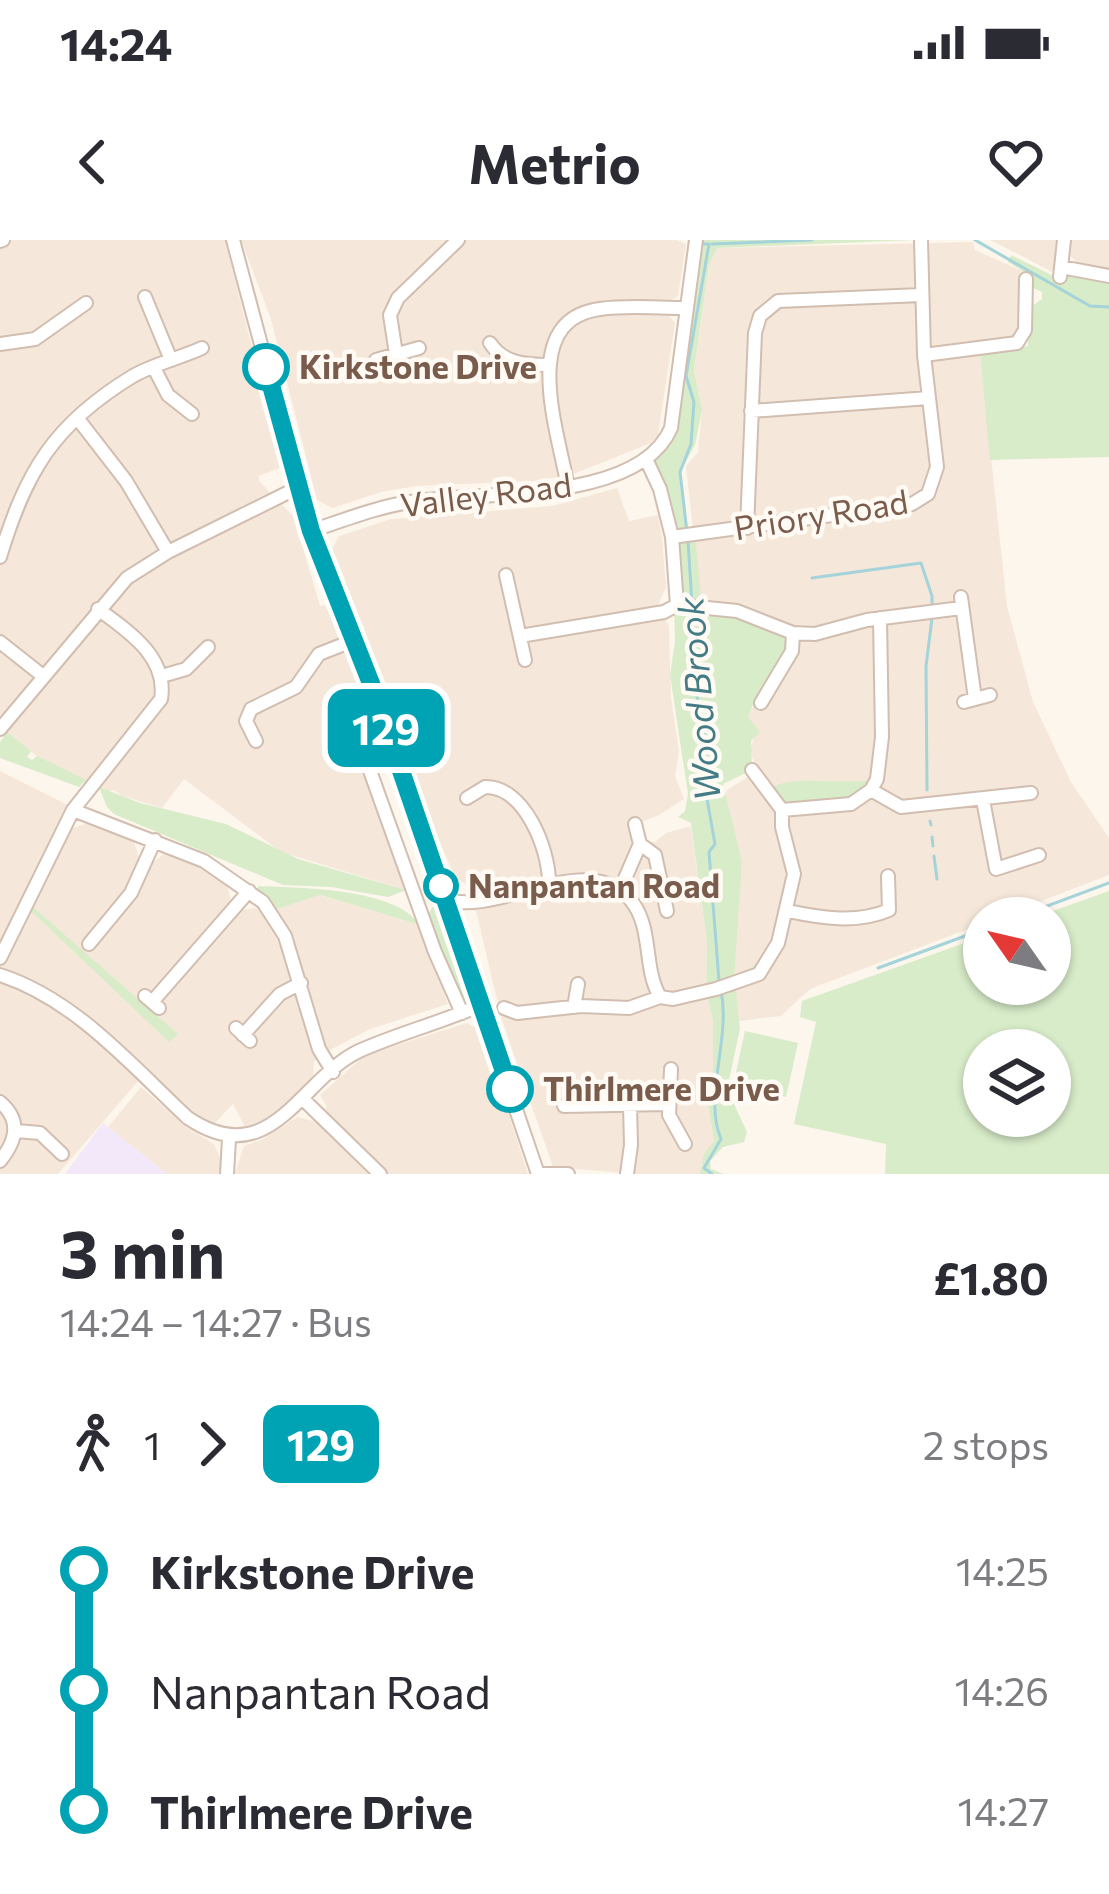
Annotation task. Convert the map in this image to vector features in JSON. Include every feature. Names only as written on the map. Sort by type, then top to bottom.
[{"type":"street","points":[[233,240],[311,531],[372,686],[538,1174],[568,1174]]},
{"type":"street","points":[[396,354],[389,315],[398,298],[458,240]]},
{"type":"street","points":[[1064,240],[1061,272],[1109,276]]},
{"type":"street","name":"Priory Road","points":[[683,536],[921,500],[933,488],[937,467],[924,356],[921,241]]},
{"type":"street","points":[[687,608],[683,536],[646,459],[659,450],[671,428],[694,246]]},
{"type":"street","points":[[924,356],[1017,343],[1025,330],[1032,295],[1026,279]]},
{"type":"street","points":[[747,528],[757,323],[768,306],[778,301],[921,295]]},
{"type":"street","points":[[145,297],[171,360]]},
{"type":"street","points":[[0,344],[35,339],[75,305]]},
{"type":"street","points":[[568,488],[548,364],[555,337],[571,319],[602,308],[686,308]]},
{"type":"street","points":[[0,557],[28,476],[45,450],[132,377],[171,360],[189,360],[202,348]]},
{"type":"street","points":[[376,360],[419,348]]},
{"type":"street","points":[[489,348],[516,362],[548,364]]},
{"type":"street","points":[[154,368],[168,395],[193,414]]},
{"type":"street","points":[[751,411],[929,398]]},
{"type":"street","points":[[78,419],[126,481],[167,552]]},
{"type":"street","name":"Valley Road","points":[[311,531],[406,502],[568,488],[646,459]]},
{"type":"street","points":[[0,729],[128,578],[167,552],[298,488]]},
{"type":"street","points":[[506,575],[525,660]]},
{"type":"street","points":[[520,636],[687,608],[737,611],[793,633],[832,632],[961,603],[969,701],[990,695]]},
{"type":"street","points":[[0,958],[73,810],[158,706],[162,676],[148,651],[98,609]]},
{"type":"street","points":[[782,810],[851,804],[871,790],[877,779],[882,737],[880,618]]},
{"type":"street","points":[[761,696],[792,651],[793,633]]},
{"type":"street","points":[[256,742],[246,721],[251,709],[296,686],[319,654],[352,640]]},
{"type":"street","points":[[0,642],[43,676]]},
{"type":"street","points":[[162,676],[186,669],[200,652]]},
{"type":"street","points":[[372,686],[350,699],[350,715],[441,969],[462,1013]]},
{"type":"street","points":[[512,1016],[574,1007],[629,1008],[660,997],[673,999],[722,987],[759,974],[767,966],[788,910],[794,874],[782,810],[752,770]]},
{"type":"street","points":[[467,799],[483,782],[508,791],[539,820],[549,883]]},
{"type":"street","points":[[871,790],[901,807],[983,800],[1022,790]]},
{"type":"street","points":[[983,800],[996,869]]},
{"type":"street","points":[[73,810],[204,860],[249,891],[277,918],[319,1049],[333,1072]]},
{"type":"street","points":[[620,890],[640,844],[635,824]]},
{"type":"street","points":[[88,944],[131,892],[155,840]]},
{"type":"street","points":[[640,844],[655,855],[661,907]]},
{"type":"street","points":[[982,876],[1032,854]]},
{"type":"street","points":[[788,910],[840,919],[891,915],[888,876]]},
{"type":"street","points":[[447,901],[458,904],[499,898],[549,883],[595,883],[620,890],[641,917],[653,985],[660,997]]},
{"type":"street","points":[[152,1002],[249,891]]},
{"type":"street","points":[[458,931],[466,914],[499,898]]},
{"type":"street","points":[[0,975],[51,997],[188,1118],[207,1132],[230,1138],[265,1130],[358,1052],[483,1004]]},
{"type":"street","points":[[243,1035],[280,994],[301,983]]},
{"type":"street","points":[[574,1007],[578,984]]},
{"type":"street","points":[[671,1069],[670,1122],[685,1144]]},
{"type":"street","points":[[305,1101],[380,1174]]},
{"type":"street","points":[[573,1101],[667,1104]]},
{"type":"street","points":[[0,1102],[15,1119],[16,1131],[0,1161]]},
{"type":"street","points":[[626,1174],[630,1106]]},
{"type":"street","points":[[16,1131],[40,1133],[62,1154]]},
{"type":"street","points":[[227,1174],[230,1138]]},
{"type":"shaded area","points":[[0,240],[225,240],[282,467],[259,476],[259,481],[294,517],[320,606],[332,604],[360,675],[341,708],[406,890],[281,852],[184,779],[162,808],[114,790],[105,792],[45,763],[0,726]]},
{"type":"shaded area","points":[[241,240],[677,240],[686,244],[678,296],[668,302],[667,313],[675,323],[658,435],[651,443],[571,475],[416,486],[333,508],[317,500],[271,319]]},
{"type":"shaded area","points":[[990,240],[1057,240],[1054,273],[1022,256]]},
{"type":"shaded area","points":[[1069,240],[1109,240],[1109,269],[1077,263],[1068,253]]},
{"type":"shaded area","points":[[973,242],[975,250],[1022,271],[1020,329],[1008,340],[979,345],[1007,606],[1033,702],[1071,782],[1109,838],[1109,875],[1052,897],[963,897],[963,931],[810,989],[781,1016],[739,1021],[732,975],[742,861],[725,796],[757,771],[750,751],[755,734],[748,717],[755,702],[789,671],[802,630],[741,605],[701,604],[686,466],[698,452],[702,410],[694,370],[709,264],[716,248]]},
{"type":"shaded area","points":[[617,488],[629,521],[658,515],[662,537],[666,587],[658,605],[669,626],[671,697],[679,752],[675,776],[684,799],[628,827],[632,840],[655,842],[666,833],[691,826],[707,943],[706,992],[713,1021],[713,1085],[708,1105],[714,1141],[702,1174],[553,1167],[501,1017],[477,915],[465,883],[456,880],[410,771],[328,557],[339,536],[391,519],[552,506]]},
{"type":"shaded area","points":[[0,771],[68,805],[59,824],[71,829],[88,823],[134,841],[139,858],[152,863],[165,853],[209,872],[227,883],[231,902],[240,910],[257,908],[269,921],[277,909],[319,895],[420,925],[448,1004],[370,1029],[328,1051],[314,1061],[313,1081],[276,1115],[246,1129],[233,1104],[211,1127],[146,1072],[58,1174],[0,1174]]},
{"type":"shaded area","points":[[467,1023],[482,1031],[528,1174],[235,1174],[244,1146],[297,1117],[313,1121],[327,1107],[320,1095],[365,1055]]},
{"type":"shaded area","points":[[141,1087],[214,1144],[221,1160],[219,1174],[167,1174],[108,1127]]},
{"type":"shaded area","points":[[103,1123],[108,1127],[167,1174],[65,1174]]},
{"type":"green space","points":[[703,240],[913,240],[717,248],[709,264],[694,370],[702,410],[695,445],[680,472],[687,534],[695,534],[702,608],[737,611],[793,633],[792,651],[765,696],[758,692],[748,717],[760,732],[751,741],[752,770],[723,784],[742,861],[734,980],[761,960],[762,965],[735,981],[740,1029],[727,1089],[747,1132],[744,1142],[723,1147],[710,1161],[711,1169],[724,1174],[700,1174],[704,1154],[714,1141],[708,1105],[713,1085],[713,1021],[706,991],[707,943],[691,823],[678,817],[685,811],[688,794],[670,675],[675,641],[672,537],[646,459],[666,440],[670,445],[677,427]]},
{"type":"green space","points":[[1011,255],[1064,281],[1073,273],[1109,280],[1109,457],[990,460],[980,353],[1028,346],[1029,308],[1042,299],[1030,276],[1008,262]]},
{"type":"green space","points":[[7,732],[31,751],[27,757],[37,756],[86,780],[79,787],[0,758],[0,742]]},
{"type":"green space","points":[[877,779],[863,798],[788,808],[769,790],[790,782]]},
{"type":"green space","points":[[99,787],[140,803],[226,824],[298,859],[406,890],[388,897],[283,885],[114,814]]},
{"type":"green space","points":[[259,886],[369,897],[408,913],[420,925],[320,895],[277,909],[255,890]]},
{"type":"green space","points":[[1109,891],[1109,1174],[885,1174],[886,1144],[794,1124],[816,1022],[800,1017],[802,1001],[963,944],[963,1005],[1071,1005],[1071,904]]},
{"type":"green space","points":[[437,900],[464,970],[469,1000],[462,1004],[427,916]]},
{"type":"green space","points":[[33,907],[178,1034],[169,1042],[31,911]]},
{"type":"green space","points":[[745,1031],[798,1043],[786,1097],[733,1086]]},
{"type":"waterway","points":[[712,244],[812,240]]},
{"type":"waterway","points":[[975,240],[1090,306],[1109,307]]},
{"type":"waterway","name":"Wood Brook","points":[[687,532],[680,472],[691,444],[694,402],[686,376],[709,244],[701,244]]},
{"type":"waterway","name":"Wood Brook","points":[[688,541],[692,604]]},
{"type":"waterway","points":[[812,578],[921,563],[932,609]]},
{"type":"waterway","name":"Wood Brook","points":[[692,613],[690,657],[715,844],[709,852],[719,981]]},
{"type":"waterway","points":[[927,790],[926,666],[932,618]]},
{"type":"waterway","points":[[930,821],[931,825]]},
{"type":"waterway","points":[[932,837],[933,846]]},
{"type":"waterway","points":[[934,856],[937,879]]},
{"type":"waterway","points":[[1071,897],[1109,883]]},
{"type":"waterway","points":[[878,968],[963,937]]},
{"type":"waterway","name":"Wood Brook","points":[[712,1174],[704,1168],[721,1139],[715,1105],[723,1028],[721,991]]},
{"type":"bus line","name":"129","points":[[266,367],[311,531],[372,686],[510,1089]]},
{"type":"place","name":"Kirkstone Drive","points":[[266,367]]},
{"type":"place","name":"Nanpantan Road","points":[[441,886]]},
{"type":"place","name":"Thirlmere Drive","points":[[510,1089]]}]
